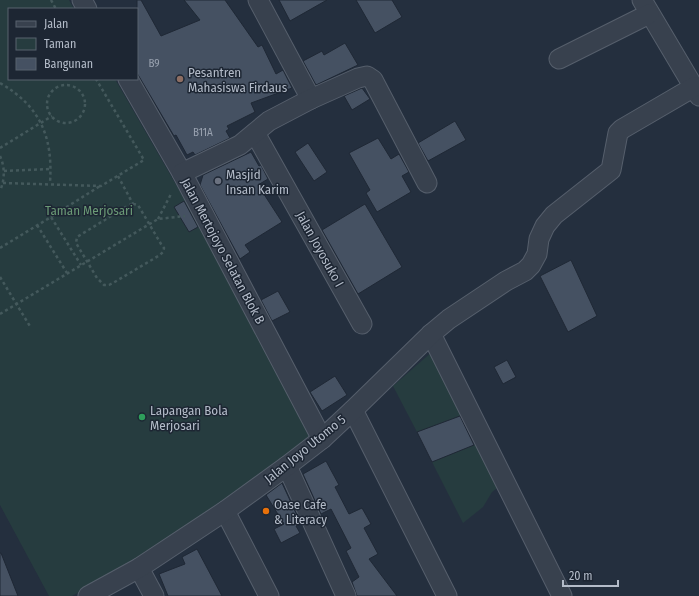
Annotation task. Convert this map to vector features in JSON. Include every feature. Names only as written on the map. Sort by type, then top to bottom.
[{"type":"street","points":[[258,0],[311,99]]},
{"type":"street","points":[[559,59],[646,7],[696,92]]},
{"type":"street","points":[[185,178],[240,145],[269,121],[311,99],[358,78],[366,76],[373,80],[428,183]]},
{"type":"street","name":"Jalan Mertojoyo Selatan Blok B","points":[[129,80],[185,178],[318,432]]},
{"type":"street","name":"Jalan Joyo Utomo 5","points":[[88,596],[139,568],[225,511],[287,466],[318,432],[354,410],[431,334],[449,319],[506,281],[525,271],[531,265],[537,254],[539,239],[545,226],[554,215],[611,170],[618,133],[622,129],[696,92]]},
{"type":"street","name":"Jalan Joyosuko I","points":[[255,133],[362,324]]},
{"type":"street","points":[[431,334],[562,596]]},
{"type":"street","points":[[354,410],[447,596]]},
{"type":"street","points":[[287,466],[346,596]]},
{"type":"street","points":[[225,511],[269,596]]},
{"type":"street","points":[[139,568],[154,596]]},
{"type":"path","points":[[0,248],[144,160],[97,80]]},
{"type":"path","points":[[0,83],[15,92],[29,105],[41,123],[48,138],[50,151],[50,183]]},
{"type":"path","points":[[66,85],[77,89],[81,93],[85,105],[84,112],[76,121],[63,123],[56,121],[52,116],[47,105],[48,99],[54,89],[66,85]]},
{"type":"path","points":[[0,148],[52,116]]},
{"type":"path","points":[[0,156],[4,171],[0,191]]},
{"type":"path","points":[[4,171],[51,168]]},
{"type":"path","points":[[118,176],[133,204]]},
{"type":"path","points":[[158,219],[174,188],[185,178]]},
{"type":"path","points":[[3,182],[100,186]]},
{"type":"path","points":[[133,204],[138,205],[164,248],[160,255],[106,286],[101,284],[76,243],[77,237],[133,204]]},
{"type":"path","points":[[0,314],[158,219],[190,216],[201,209]]},
{"type":"path","points":[[51,217],[81,265]]},
{"type":"path","points":[[37,225],[67,273]]},
{"type":"path","points":[[0,277],[31,328]]},
{"type":"green space","name":"Taman Merjosari","points":[[0,0],[69,0],[73,8],[8,8],[8,80],[116,80],[208,240],[311,438],[221,504],[154,549],[72,596],[49,596],[0,505]]},
{"type":"green space","points":[[433,351],[466,414],[417,432],[393,386]]},
{"type":"green space","points":[[479,443],[501,485],[492,492],[483,507],[463,523],[432,462]]},
{"type":"building","points":[[137,0],[141,0],[161,36],[200,20],[184,0],[225,0],[258,47],[262,45],[276,74],[283,70],[292,88],[251,103],[255,112],[227,126],[229,129],[226,131],[230,138],[195,155],[193,152],[187,155],[138,75]]},
{"type":"building","points":[[279,0],[327,0],[290,21]]},
{"type":"building","points":[[356,0],[392,0],[402,17],[375,33]]},
{"type":"building","points":[[345,43],[358,65],[316,85],[303,61],[322,51],[324,55]]},
{"type":"building","points":[[362,88],[370,99],[352,110],[344,96]]},
{"type":"building","points":[[455,121],[466,140],[428,161],[418,143]]},
{"type":"building","points":[[378,138],[391,159],[399,154],[409,172],[402,176],[411,192],[377,212],[366,193],[370,190],[349,153]]},
{"type":"building","points":[[308,143],[327,172],[314,181],[295,152]]},
{"type":"building","points":[[251,152],[259,166],[261,165],[268,179],[258,185],[282,222],[245,245],[250,252],[240,259],[200,185],[203,175]]},
{"type":"building","points":[[184,201],[198,227],[189,232],[174,207]]},
{"type":"building","points":[[365,204],[402,267],[358,294],[322,230]]},
{"type":"building","points":[[571,260],[597,316],[568,332],[540,276]]},
{"type":"building","points":[[278,291],[290,312],[272,321],[261,300]]},
{"type":"building","points":[[507,360],[516,377],[503,384],[494,367]]},
{"type":"building","points":[[335,376],[347,395],[322,411],[310,392]]},
{"type":"building","points":[[460,416],[474,445],[432,462],[417,432]]},
{"type":"building","points":[[326,461],[339,485],[335,487],[349,514],[362,508],[371,524],[364,528],[378,554],[369,559],[397,596],[357,596],[352,582],[359,577],[346,551],[351,548],[331,509],[321,514],[303,474]]},
{"type":"building","points":[[282,483],[301,524],[296,526],[300,533],[281,543],[274,529],[284,524],[266,495]]},
{"type":"building","points":[[197,549],[222,596],[168,596],[159,574],[185,564],[182,557]]},
{"type":"building","points":[[1,553],[18,596],[0,596]]},
{"type":"place","name":"Pesantren Mahasiswa Firdaus","points":[[180,79]]},
{"type":"place","name":"Masjid Insan Karim","points":[[218,181]]},
{"type":"place","name":"Lapangan Bola Merjosari","points":[[142,417]]},
{"type":"place","name":"Oase Cafe & Literacy","points":[[266,511]]}]
